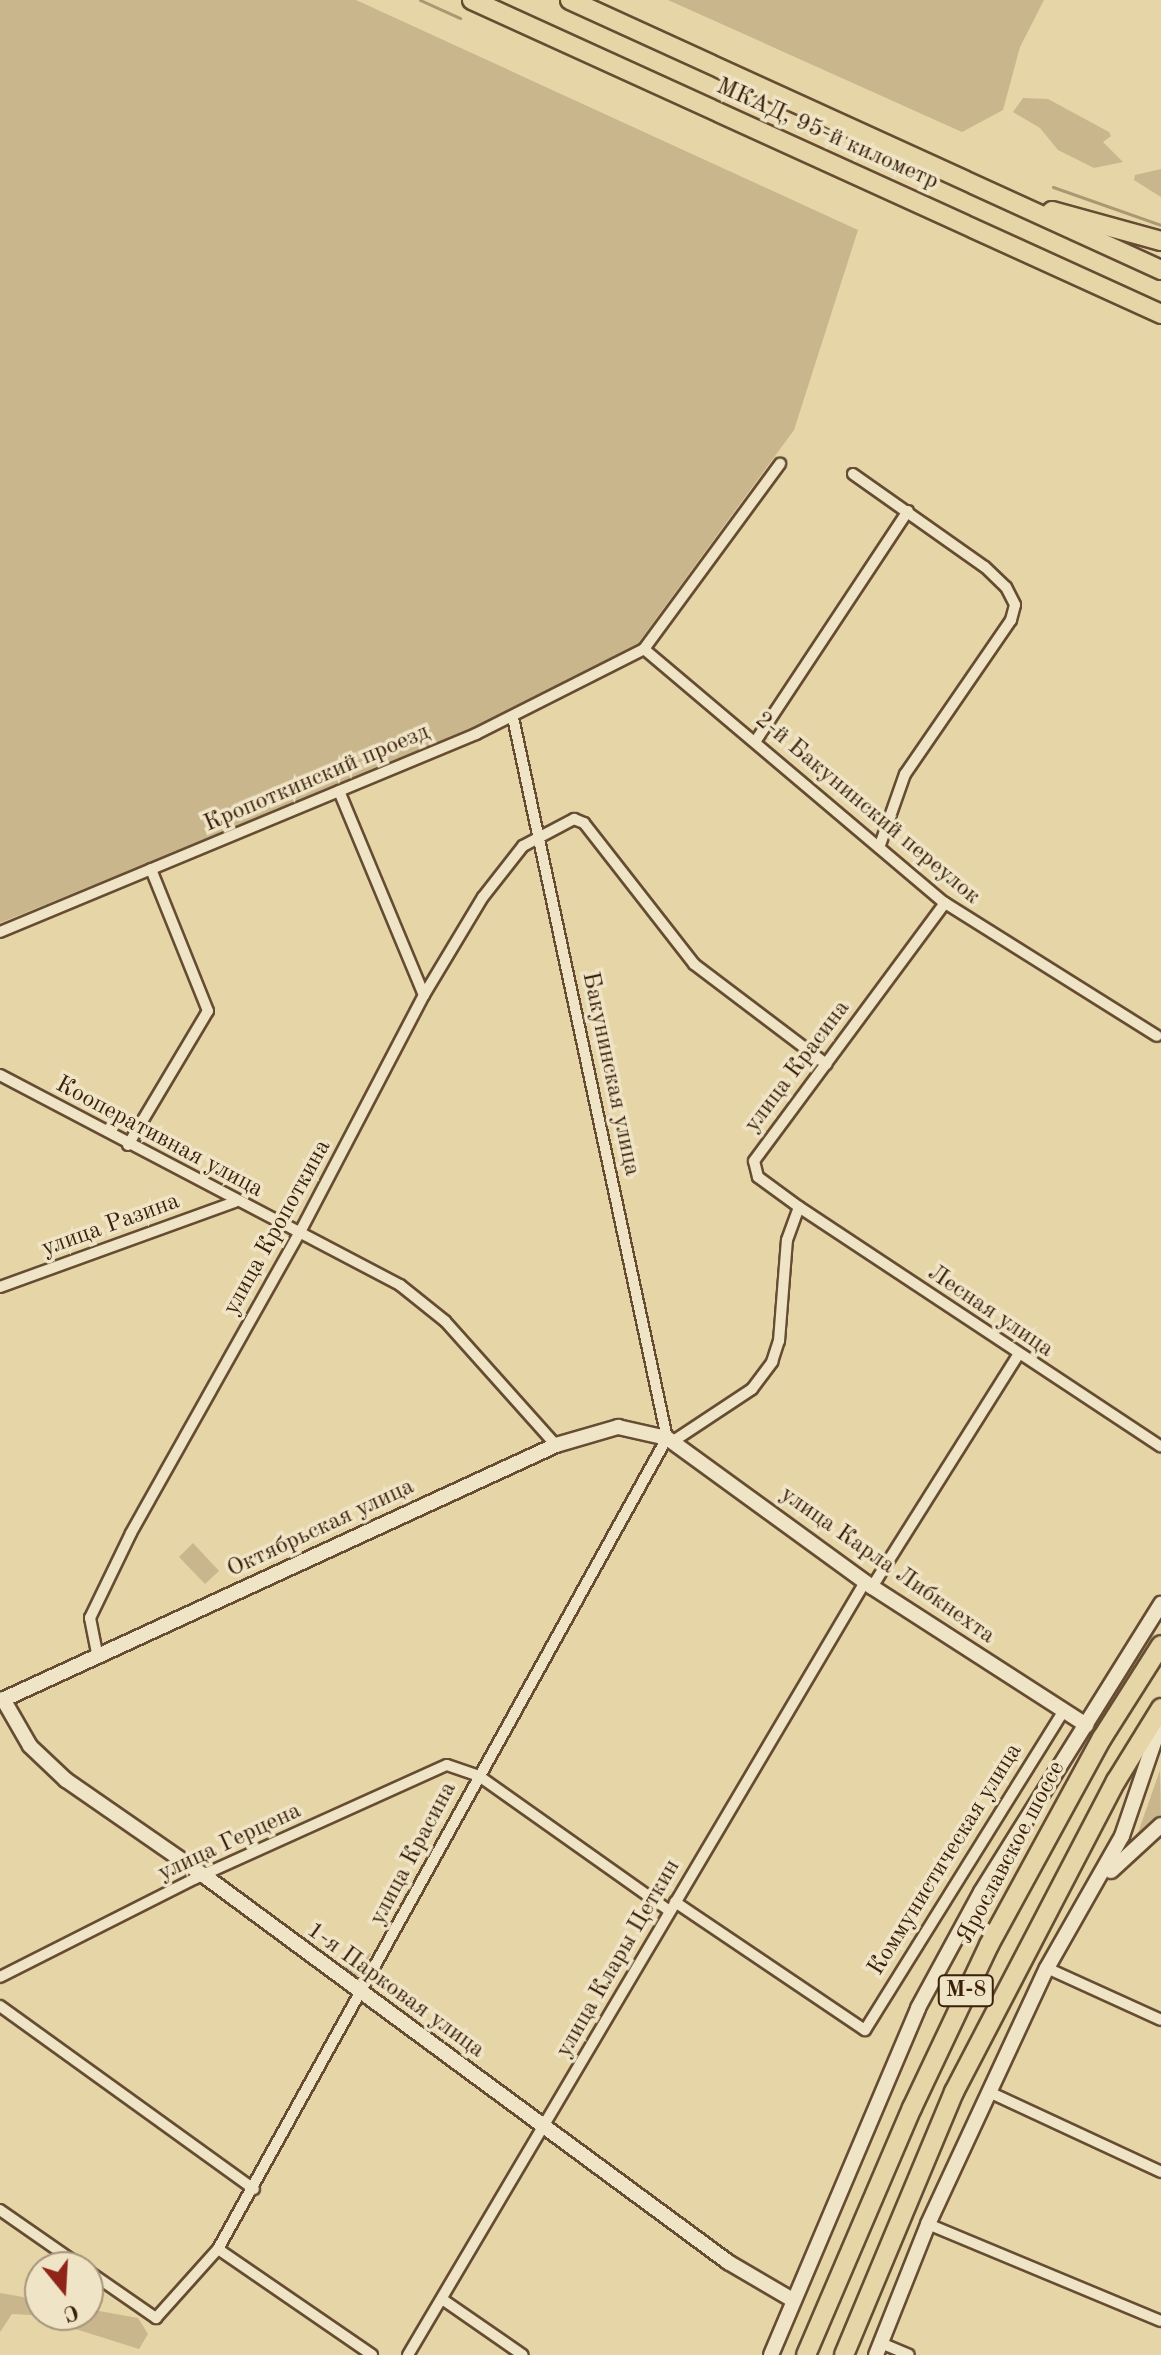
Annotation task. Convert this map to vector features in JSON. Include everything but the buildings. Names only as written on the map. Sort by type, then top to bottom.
[{"type":"highway","name":"МКАД, 95-й километр","points":[[472,0],[1161,314]]},
{"type":"highway","name":"МКАД, 95-й километр","points":[[570,0],[1161,270]]},
{"type":"highway","points":[[1003,197],[1161,241]]},
{"type":"highway","name":"Ярославское шоссе","points":[[806,2355],[912,2108],[989,1945],[1102,1738],[1161,1645]]},
{"type":"highway","name":"М-8","points":[[844,2355],[897,2218],[960,2079],[1116,1781],[1161,1708]]},
{"type":"street","points":[[644,649],[780,464]]},
{"type":"street","points":[[853,474],[985,567],[1006,587],[1015,605],[1011,620],[905,774],[879,848]]},
{"type":"street","points":[[755,742],[908,511]]},
{"type":"street","name":"Кропоткинский проезд","points":[[0,932],[513,718],[644,649]]},
{"type":"street","name":"2-й Бакунинский переулок","points":[[644,649],[945,903],[1157,1036]]},
{"type":"street","name":"Бакунинская улица","points":[[513,718],[670,1440]]},
{"type":"street","points":[[339,791],[424,995]]},
{"type":"street","name":"улица Кропоткина","points":[[98,1658],[90,1618],[96,1600],[299,1234],[424,995],[510,857],[540,836],[574,819],[584,823],[694,964],[826,1064]]},
{"type":"street","points":[[128,1145],[208,1011],[151,869]]},
{"type":"street","name":"улица Красина","points":[[104,2282],[156,2318],[218,2249],[362,1995],[479,1776],[670,1440],[740,1399],[772,1362],[779,1341],[789,1226],[799,1207],[758,1177],[753,1166],[945,903]]},
{"type":"street","name":"Кооперативная улица","points":[[0,1075],[235,1202],[400,1285],[445,1321],[556,1445]]},
{"type":"street","name":"улица Разина","points":[[0,1287],[235,1202]]},
{"type":"street","name":"Лесная улица","points":[[799,1207],[1161,1447]]},
{"type":"street","name":"улица Клары Цеткин","points":[[408,2355],[545,2128],[672,1906],[868,1585],[1018,1355]]},
{"type":"street","name":"Октябрьская улица","points":[[1,1697],[98,1658],[556,1445],[618,1427],[670,1440]]},
{"type":"street","name":"улица Карла Либкнехта","points":[[670,1440],[868,1585],[1086,1725]]},
{"type":"street","points":[[771,2355],[791,2299],[918,2008],[959,1929],[1161,1604]]},
{"type":"street","name":"1-я Парковая улица","points":[[1,1697],[20,1732],[46,1763],[206,1877],[728,2262],[791,2299]]},
{"type":"street","name":"Коммунистическая улица","points":[[672,1906],[865,2030],[1063,1712]]},
{"type":"street","points":[[909,2355],[878,2349],[928,2224],[1047,1968],[1097,1886],[1140,1794],[1161,1722]]},
{"type":"street","points":[[1153,1752],[1161,1766]]},
{"type":"street","name":"улица Герцена","points":[[0,1977],[438,1768],[456,1765],[479,1776]]},
{"type":"street","points":[[479,1776],[672,1906]]},
{"type":"street","points":[[1097,1886],[1161,1825]]},
{"type":"street","points":[[1047,1968],[1161,2020]]},
{"type":"street","points":[[0,2006],[254,2189]]},
{"type":"street","points":[[989,2092],[1161,2172]]},
{"type":"street","points":[[0,2210],[59,2251]]},
{"type":"street","points":[[928,2224],[1161,2321]]},
{"type":"street","points":[[218,2249],[372,2355]]},
{"type":"street","points":[[442,2299],[523,2355]]},
{"type":"shaded area","points":[[0,0],[356,0],[858,230],[794,430],[636,646],[474,730],[0,923]]},
{"type":"shaded area","points":[[668,0],[1044,0],[1020,47],[1003,110],[962,132]]},
{"type":"shaded area","points":[[1023,98],[1048,99],[1109,132],[1111,136],[1103,142],[1123,162],[1094,168],[1058,150],[1040,128],[1013,112]]},
{"type":"shaded area","points":[[1161,169],[1161,197],[1134,180],[1135,175]]},
{"type":"shaded area","points":[[193,1543],[219,1571],[205,1584],[179,1557]]},
{"type":"shaded area","points":[[1160,1770],[1161,1821],[1132,1846],[1139,1830]]},
{"type":"shaded area","points":[[358,1946],[371,1954],[355,1981],[341,1973]]},
{"type":"shaded area","points":[[0,2293],[24,2297],[24,2315],[12,2314],[0,2332]]},
{"type":"shaded area","points":[[104,2312],[138,2318],[148,2334],[139,2349],[82,2331],[104,2331]]},
{"type":"waterway","points":[[420,0],[460,18]]},
{"type":"waterway","points":[[1053,187],[1161,225]]}]
